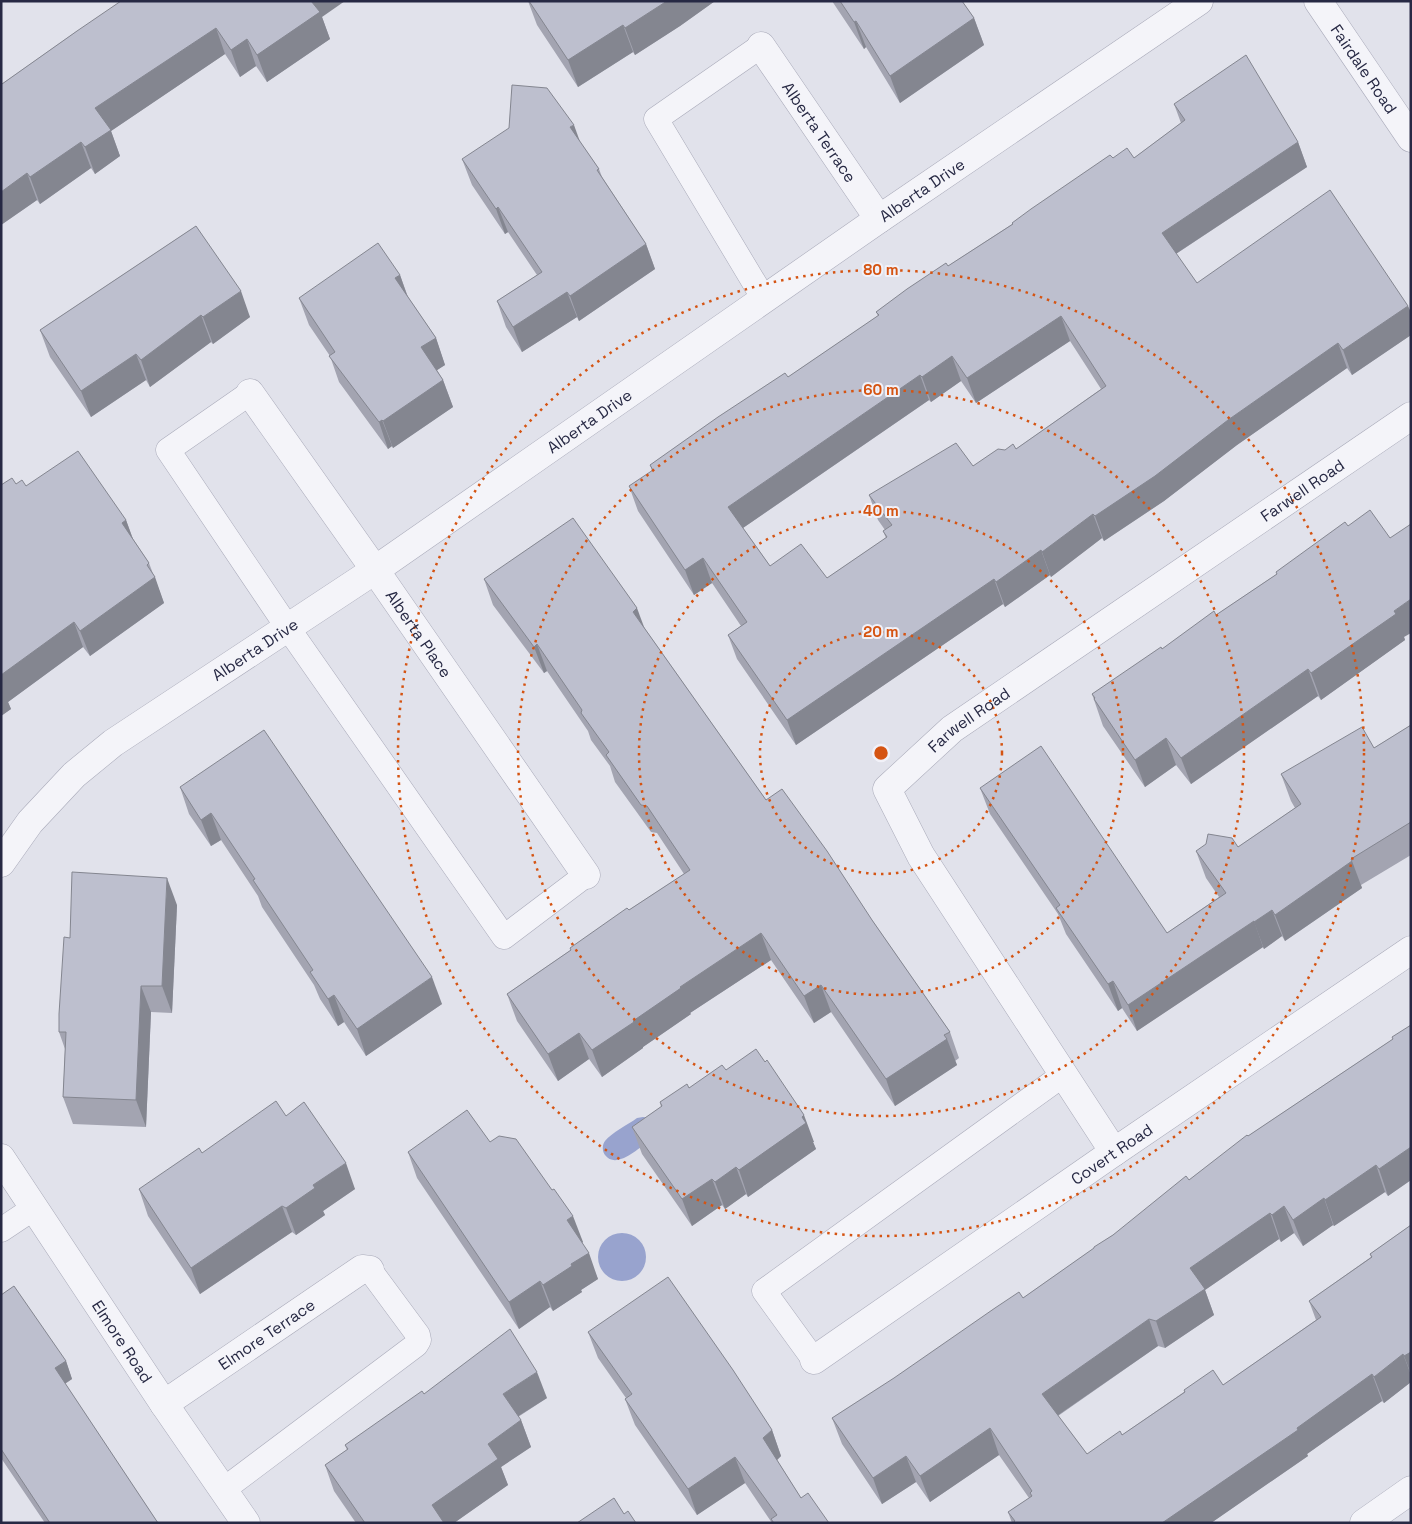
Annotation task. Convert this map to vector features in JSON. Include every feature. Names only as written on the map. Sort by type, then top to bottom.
[{"type":"street","name":"Alberta Drive","points":[[1,862],[30,822],[74,775],[113,743],[375,570],[879,219],[1199,1]]},
{"type":"street","name":"Fairdale Road","points":[[1318,1],[1411,138]]},
{"type":"street","name":"Alberta Terrace","points":[[761,46],[879,219]]},
{"type":"street","name":"Alberta Place","points":[[250,394],[375,570],[586,875]]},
{"type":"street","name":"Farwell Road","points":[[1114,1152],[921,856],[887,788],[952,730],[1411,416]]},
{"type":"street","name":"Covert Road","points":[[814,1360],[1114,1152],[1411,950]]},
{"type":"street","name":"Elmore Road","points":[[1,1158],[164,1404],[246,1523]]},
{"type":"street","name":"Elmore Terrace","points":[[164,1404],[362,1269],[370,1270]]},
{"type":"street","points":[[1364,1523],[1411,1490]]},
{"type":"lane","points":[[761,46],[656,120],[764,299]]},
{"type":"lane","points":[[250,394],[168,450],[288,628],[504,937],[586,875]]},
{"type":"lane","points":[[814,1360],[764,1291],[1063,1074]]},
{"type":"lane","points":[[1,1230],[34,1208]]},
{"type":"lane","points":[[223,1490],[416,1345],[419,1340],[418,1335],[370,1270]]},
{"type":"water","points":[[637,1118],[649,1118],[649,1141],[621,1159],[610,1159],[605,1155],[603,1146],[608,1138]]},
{"type":"water","points":[[617,1233],[627,1233],[636,1237],[642,1243],[645,1248],[645,1266],[636,1277],[627,1281],[617,1281],[608,1277],[602,1271],[598,1262],[598,1252],[602,1243],[608,1237]]},
{"type":"building","points":[[121,1],[311,1],[320,12],[257,55],[247,39],[231,50],[216,28],[95,108],[111,130],[85,147],[81,142],[30,177],[27,173],[1,192],[1,83]]},
{"type":"building","points":[[529,1],[667,1],[625,28],[623,25],[568,60]]},
{"type":"building","points":[[840,1],[962,1],[974,18],[890,76],[856,21],[854,22]]},
{"type":"building","points":[[1246,55],[1298,142],[1162,233],[1197,283],[1330,190],[1408,306],[1343,350],[1338,343],[1228,420],[1155,476],[1095,516],[1093,514],[1042,552],[1041,550],[996,582],[994,579],[787,720],[728,635],[747,622],[703,558],[685,570],[629,486],[653,470],[650,465],[718,417],[785,373],[788,377],[879,315],[876,312],[907,289],[946,263],[948,266],[1013,224],[1031,209],[1110,155],[1113,158],[1127,148],[1134,158],[1185,120],[1174,104]],"holes":[[[1061,316],[1106,386],[1016,449],[1013,444],[1005,450],[998,449],[973,466],[956,443],[869,495],[892,525],[883,531],[887,537],[827,578],[801,544],[770,566],[728,507],[920,375],[922,377],[952,356],[967,378]]]},
{"type":"building","points":[[512,85],[547,88],[574,125],[570,127],[646,244],[570,296],[567,292],[513,327],[497,301],[542,272],[498,207],[496,209],[462,159],[509,128]]},
{"type":"building","points":[[196,226],[241,291],[203,317],[201,315],[141,360],[136,354],[81,391],[40,330]]},
{"type":"building","points":[[378,243],[400,275],[395,278],[436,338],[421,347],[443,380],[379,422],[329,356],[335,352],[299,298]]},
{"type":"building","points":[[78,451],[126,520],[122,523],[149,563],[147,565],[155,577],[80,631],[74,622],[1,675],[1,485],[12,478],[16,484],[22,480],[26,486]]},
{"type":"building","points":[[1370,510],[1390,538],[1411,524],[1411,599],[1394,611],[1396,614],[1311,673],[1308,669],[1181,758],[1166,738],[1135,760],[1092,694],[1161,647],[1162,649],[1214,611],[1216,615],[1277,574],[1276,572],[1345,522],[1348,526]]},
{"type":"building","points":[[573,518],[637,608],[633,612],[766,800],[782,789],[827,851],[872,920],[950,1032],[944,1035],[947,1039],[886,1079],[821,985],[804,996],[761,933],[680,987],[634,1022],[592,1050],[579,1033],[548,1054],[507,994],[571,950],[570,948],[627,908],[629,910],[690,870],[647,806],[641,805],[606,755],[609,752],[581,713],[582,710],[537,644],[534,647],[484,579]]},
{"type":"building","points":[[1411,725],[1411,822],[1351,859],[1352,861],[1275,915],[1272,910],[1254,921],[1128,1005],[1113,981],[1108,984],[1056,908],[1060,905],[980,788],[1041,746],[1167,933],[1226,893],[1196,851],[1206,844],[1208,834],[1232,838],[1238,847],[1301,804],[1281,774],[1362,727],[1374,748]]},
{"type":"building","points":[[264,730],[432,977],[357,1029],[334,995],[328,999],[310,972],[313,970],[211,813],[201,820],[180,787]]},
{"type":"building","points":[[72,872],[167,878],[162,986],[141,986],[136,1100],[63,1097],[66,1032],[59,1032],[59,1014],[64,937],[70,938]]},
{"type":"building","points":[[1411,1025],[1411,1147],[1379,1169],[1376,1165],[1293,1220],[1284,1206],[1272,1215],[1270,1213],[1190,1268],[1205,1289],[1156,1321],[1149,1319],[1042,1394],[1087,1454],[1120,1431],[1122,1435],[1185,1392],[1184,1390],[1213,1370],[1223,1385],[1321,1317],[1309,1301],[1372,1257],[1370,1254],[1411,1225],[1411,1352],[1404,1356],[1403,1354],[1374,1377],[1372,1374],[1297,1428],[1298,1430],[1162,1523],[1013,1523],[1015,1521],[1008,1512],[1032,1496],[1030,1493],[1032,1491],[990,1428],[920,1476],[906,1456],[873,1478],[832,1418],[1019,1292],[1023,1298],[1113,1235],[1186,1176],[1189,1180],[1247,1135],[1393,1039],[1392,1037]]},
{"type":"building","points":[[756,1049],[765,1062],[767,1060],[804,1115],[802,1117],[806,1123],[739,1170],[736,1167],[715,1182],[712,1179],[682,1199],[632,1127],[662,1106],[660,1102],[687,1084],[689,1088],[722,1065],[726,1070]]},
{"type":"building","points":[[276,1101],[286,1116],[304,1102],[346,1163],[313,1185],[315,1188],[286,1208],[282,1206],[191,1268],[139,1189],[199,1148],[202,1153]]},
{"type":"building","points":[[467,1110],[490,1142],[499,1136],[516,1139],[573,1216],[567,1220],[589,1253],[543,1285],[540,1281],[509,1302],[408,1152]]},
{"type":"building","points":[[668,1277],[772,1430],[763,1438],[801,1498],[808,1493],[829,1523],[774,1523],[771,1519],[777,1515],[735,1457],[688,1489],[625,1399],[632,1394],[588,1332]]},
{"type":"building","points":[[14,1286],[66,1361],[55,1368],[158,1523],[50,1523],[1,1449],[1,1295]]},
{"type":"building","points":[[510,1329],[537,1372],[503,1394],[521,1420],[488,1444],[498,1459],[432,1505],[444,1523],[365,1523],[325,1465],[348,1449],[345,1445],[422,1391],[424,1394]]},
{"type":"building","points":[[614,1498],[624,1514],[628,1511],[636,1523],[577,1523]]}]
